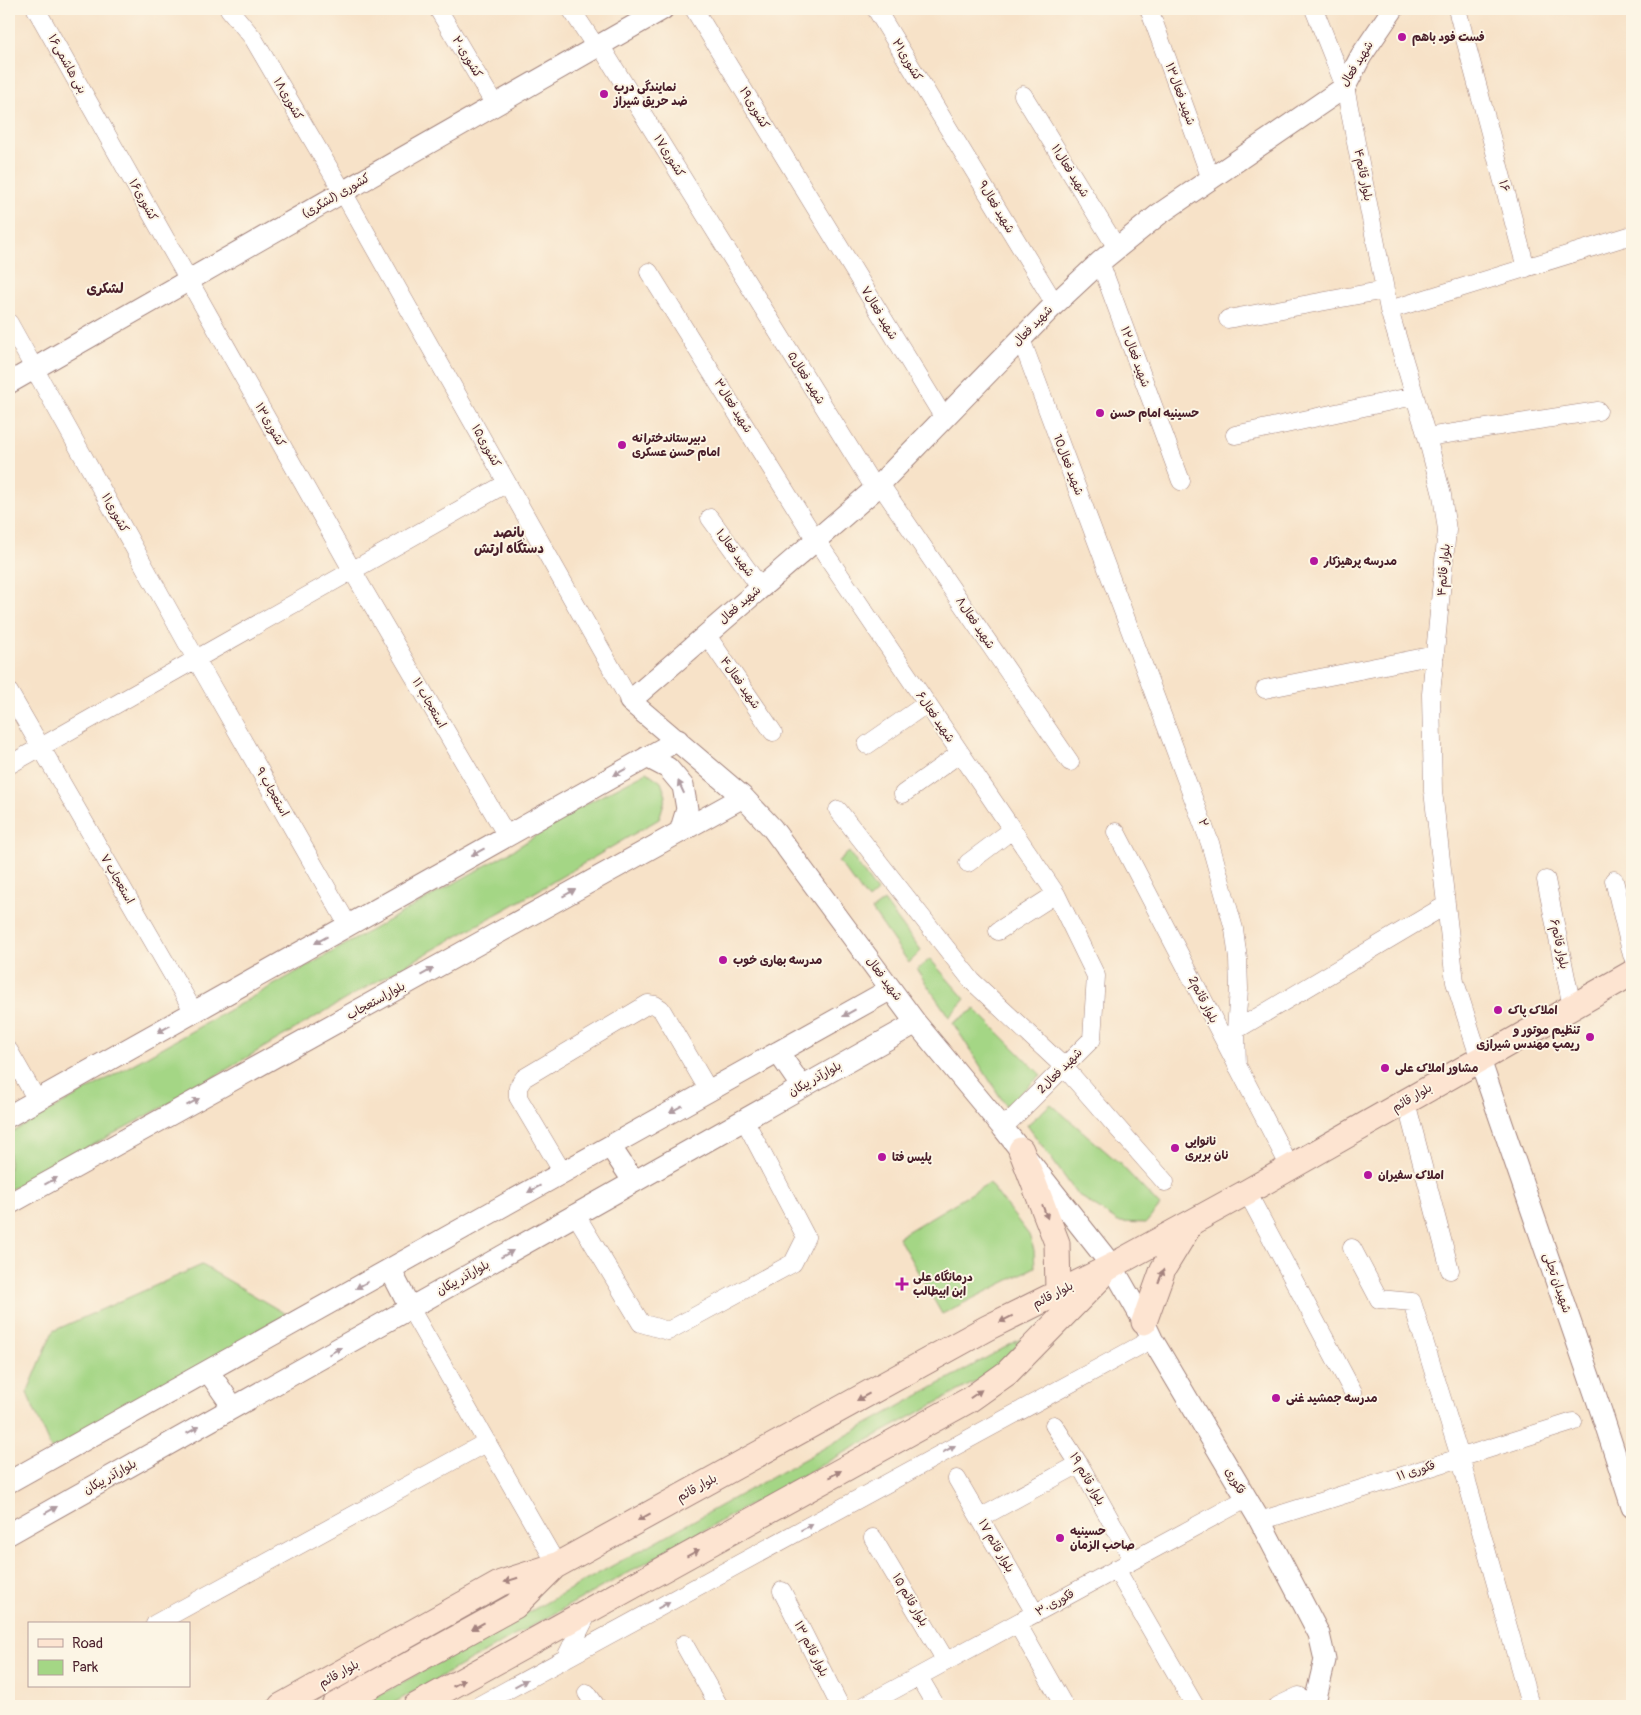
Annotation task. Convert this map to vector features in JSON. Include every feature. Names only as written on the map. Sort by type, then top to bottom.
[{"type":"main road","name":"بلوار قائم","points":[[281,1706],[500,1583],[557,1565],[987,1328],[1112,1266],[1632,973]]},
{"type":"main road","points":[[1021,1150],[1057,1243],[1058,1292]]},
{"type":"main road","points":[[1148,1330],[1163,1269],[1193,1221]]},
{"type":"main road","name":"بلوار قائم","points":[[416,1706],[969,1400],[1007,1373],[1112,1266]]},
{"type":"main road","points":[[334,1706],[515,1606],[557,1565]]},
{"type":"street","name":"بنی هاشمی۱۶","points":[[36,9],[98,119]]},
{"type":"street","name":"کشوری۱۸","points":[[229,9],[253,38],[343,192]]},
{"type":"street","name":"کشوری۲۰","points":[[438,9],[495,105]]},
{"type":"street","name":"۱۷کشوری","points":[[571,9],[598,46],[738,267]]},
{"type":"street","name":"کشوری (لشکری)","points":[[9,383],[663,9]]},
{"type":"street","name":"۱۹کشوری","points":[[694,9],[815,207]]},
{"type":"street","name":"۲۱کشوری","points":[[876,9],[938,111]]},
{"type":"street","name":"شهید فعال۱۳","points":[[1149,9],[1211,179]]},
{"type":"street","name":"بلوار قائم۴","points":[[1314,9],[1345,87],[1389,310],[1442,495],[1447,530],[1432,694],[1433,791],[1455,982],[1480,1060]]},
{"type":"street","name":"شهید فعال","points":[[1112,1266],[1021,1150],[916,1023],[772,828],[743,797],[630,700],[877,486],[1055,304],[1100,262],[1158,215],[1345,87],[1361,56],[1393,9]]},
{"type":"street","name":"۱۶","points":[[1457,9],[1526,268]]},
{"type":"street","name":"شهید فعال۱۱","points":[[1023,95],[1117,248]]},
{"type":"street","name":"شهید فعال۹","points":[[938,111],[1055,304]]},
{"type":"street","name":"کشوری۱۶","points":[[98,119],[188,280]]},
{"type":"street","name":"کشوری۱۵","points":[[343,192],[630,700]]},
{"type":"street","name":"شهید فعال۷","points":[[815,207],[944,418]]},
{"type":"street","points":[[1389,310],[1632,235]]},
{"type":"street","name":"شهید فعال۱۲","points":[[1100,262],[1181,481]]},
{"type":"street","name":"شهید فعال۵","points":[[738,267],[877,486]]},
{"type":"street","name":"شهید فعال۳","points":[[649,272],[816,540]]},
{"type":"street","name":"۱۳کشوری","points":[[188,280],[352,570]]},
{"type":"street","points":[[1228,320],[1385,290]]},
{"type":"street","name":"۱۱کشوری","points":[[9,323],[196,659]]},
{"type":"street","name":"10شهید فعال","points":[[1021,339],[1116,591]]},
{"type":"street","points":[[1235,435],[1414,396]]},
{"type":"street","points":[[1426,436],[1598,411]]},
{"type":"street","points":[[9,765],[507,483]]},
{"type":"street","name":"شهید فعال۸","points":[[877,486],[1070,762]]},
{"type":"street","name":"شهید فعال۱","points":[[710,518],[760,587]]},
{"type":"street","name":"شهید فعال۶","points":[[816,540],[959,754],[1056,894]]},
{"type":"street","name":"استعجاب ۱۱","points":[[352,570],[507,836]]},
{"type":"street","name":"۲","points":[[1116,591],[1210,843],[1234,929],[1239,989],[1236,1030],[1237,1066]]},
{"type":"street","name":"شهید فعال۴","points":[[706,634],[774,732]]},
{"type":"street","points":[[1265,689],[1435,655]]},
{"type":"street","name":"استعجاب ۹","points":[[196,659],[348,925]]},
{"type":"street","name":"استعجاب ۷","points":[[9,692],[194,1012]]},
{"type":"street","points":[[867,744],[926,704]]},
{"type":"street","points":[[9,1116],[678,740]]},
{"type":"street","points":[[903,794],[959,754]]},
{"type":"street","points":[[647,757],[668,768],[683,786],[687,810],[680,832]]},
{"type":"street","name":"بلواراستعجاب","points":[[9,1204],[743,797]]},
{"type":"street","points":[[838,810],[972,981],[1064,1067],[1165,1182]]},
{"type":"street","points":[[968,863],[1012,830]]},
{"type":"street","name":"2بلوار قائم","points":[[1116,832],[1290,1167]]},
{"type":"street","name":"بلوار قائم۶","points":[[1546,880],[1572,1007]]},
{"type":"street","points":[[1614,880],[1632,956]]},
{"type":"street","points":[[998,931],[1056,894]]},
{"type":"street","name":"شهید فعال2","points":[[1003,1128],[1092,1039],[1096,976],[1056,894]]},
{"type":"street","points":[[1236,1030],[1446,906]]},
{"type":"street","points":[[9,1482],[891,989]]},
{"type":"street","points":[[563,1173],[518,1097],[518,1086],[524,1078],[648,1004],[655,1004],[661,1009],[709,1091]]},
{"type":"street","name":"بلوارآذر پیکان","points":[[9,1534],[916,1023]]},
{"type":"street","points":[[9,1051],[37,1100]]},
{"type":"street","points":[[778,1052],[802,1087]]},
{"type":"street","name":"شهیدان تجلی","points":[[1480,1060],[1599,1405],[1632,1507]]},
{"type":"street","points":[[1406,1102],[1450,1270]]},
{"type":"street","points":[[576,1215],[641,1323],[668,1331],[793,1263],[806,1237],[744,1120]]},
{"type":"street","points":[[610,1146],[634,1182]]},
{"type":"street","points":[[1246,1192],[1352,1392]]},
{"type":"street","points":[[1352,1248],[1380,1299],[1412,1302],[1460,1457],[1529,1701]]},
{"type":"street","name":"فکوری","points":[[1112,1266],[1260,1521],[1319,1634],[1325,1660],[1307,1701]]},
{"type":"street","points":[[390,1269],[410,1308],[557,1565]]},
{"type":"street","points":[[478,1706],[565,1659],[1148,1330]]},
{"type":"street","points":[[208,1371],[233,1408]]},
{"type":"street","name":"فکوری ۱۱","points":[[1260,1521],[1573,1422]]},
{"type":"street","name":"بلوار قائم ۱۹","points":[[1054,1425],[1079,1464],[1133,1560]]},
{"type":"street","points":[[159,1622],[487,1442]]},
{"type":"street","points":[[980,1518],[1079,1464]]},
{"type":"street","name":"بلوار قائم ۱۷","points":[[957,1479],[1035,1614]]},
{"type":"street","name":"فکوری۳۰","points":[[864,1706],[1246,1499]]},
{"type":"street","name":"بلوار قائم ۱۵","points":[[873,1538],[946,1662]]},
{"type":"street","points":[[1116,1569],[1194,1706]]},
{"type":"street","name":"بلوار قائم ۱۳","points":[[782,1591],[840,1706]]},
{"type":"street","points":[[565,1659],[589,1611]]},
{"type":"street","points":[[1017,1623],[1064,1706]]},
{"type":"street","points":[[684,1644],[719,1706]]},
{"type":"street","points":[[919,1676],[936,1706]]},
{"type":"street","points":[[1278,1706],[1307,1701]]},
{"type":"green space","points":[[647,772],[661,782],[666,796],[659,819],[527,897],[351,996],[163,1107],[9,1190],[9,1134],[515,849],[582,806]]},
{"type":"green space","points":[[849,852],[877,892],[868,900],[838,861]]},
{"type":"green space","points":[[884,901],[921,951],[909,963],[872,910]]},
{"type":"green space","points":[[930,959],[965,999],[949,1017],[917,970]]},
{"type":"green space","points":[[975,1009],[1041,1075],[1006,1106],[953,1023]]},
{"type":"green space","points":[[1051,1104],[1118,1162],[1160,1206],[1146,1223],[1118,1222],[1077,1194],[1027,1125]]},
{"type":"green space","points":[[989,1183],[1029,1235],[1034,1250],[1035,1267],[942,1314],[898,1237]]},
{"type":"green space","points":[[202,1265],[296,1320],[55,1458],[27,1393],[53,1331]]},
{"type":"green space","points":[[1022,1338],[1001,1368],[818,1467],[388,1706],[360,1706]]},
{"type":"place","name":"فست فود باهم","points":[[1402,37]]},
{"type":"place","name":"نمایندگی درب ضد حریق شیراز","points":[[604,94]]},
{"type":"place","name":"حسینیه امام حسن","points":[[1100,413]]},
{"type":"place","name":"دبیرستاندخترانه امام حسن عسکری","points":[[622,445]]},
{"type":"place","name":"مدرسه پرهیزکار","points":[[1314,561]]},
{"type":"place","name":"مدرسه بهاری خوب","points":[[723,960]]},
{"type":"place","name":"املاک پاک","points":[[1498,1010]]},
{"type":"place","name":"تنظیم موتور و ریمپ مهندس شیرازی","points":[[1590,1037]]},
{"type":"place","name":"مشاور املاک علی","points":[[1385,1068]]},
{"type":"place","name":"نانوایی نان بربری","points":[[1175,1148]]},
{"type":"place","name":"پلیس فتا","points":[[882,1157]]},
{"type":"place","name":"املاک سفیران","points":[[1368,1175]]},
{"type":"place","name":"درمانگاه علی ابن ابیطالب","points":[[902,1284]]},
{"type":"place","name":"مدرسه جمشید غنی","points":[[1276,1398]]},
{"type":"place","name":"حسینیه صاحب الزمان","points":[[1060,1538]]},
{"type":"district","name":"لشکری","points":[[105,288]]},
{"type":"district","name":"پانصد دستگاه ارتش","points":[[509,540]]}]
